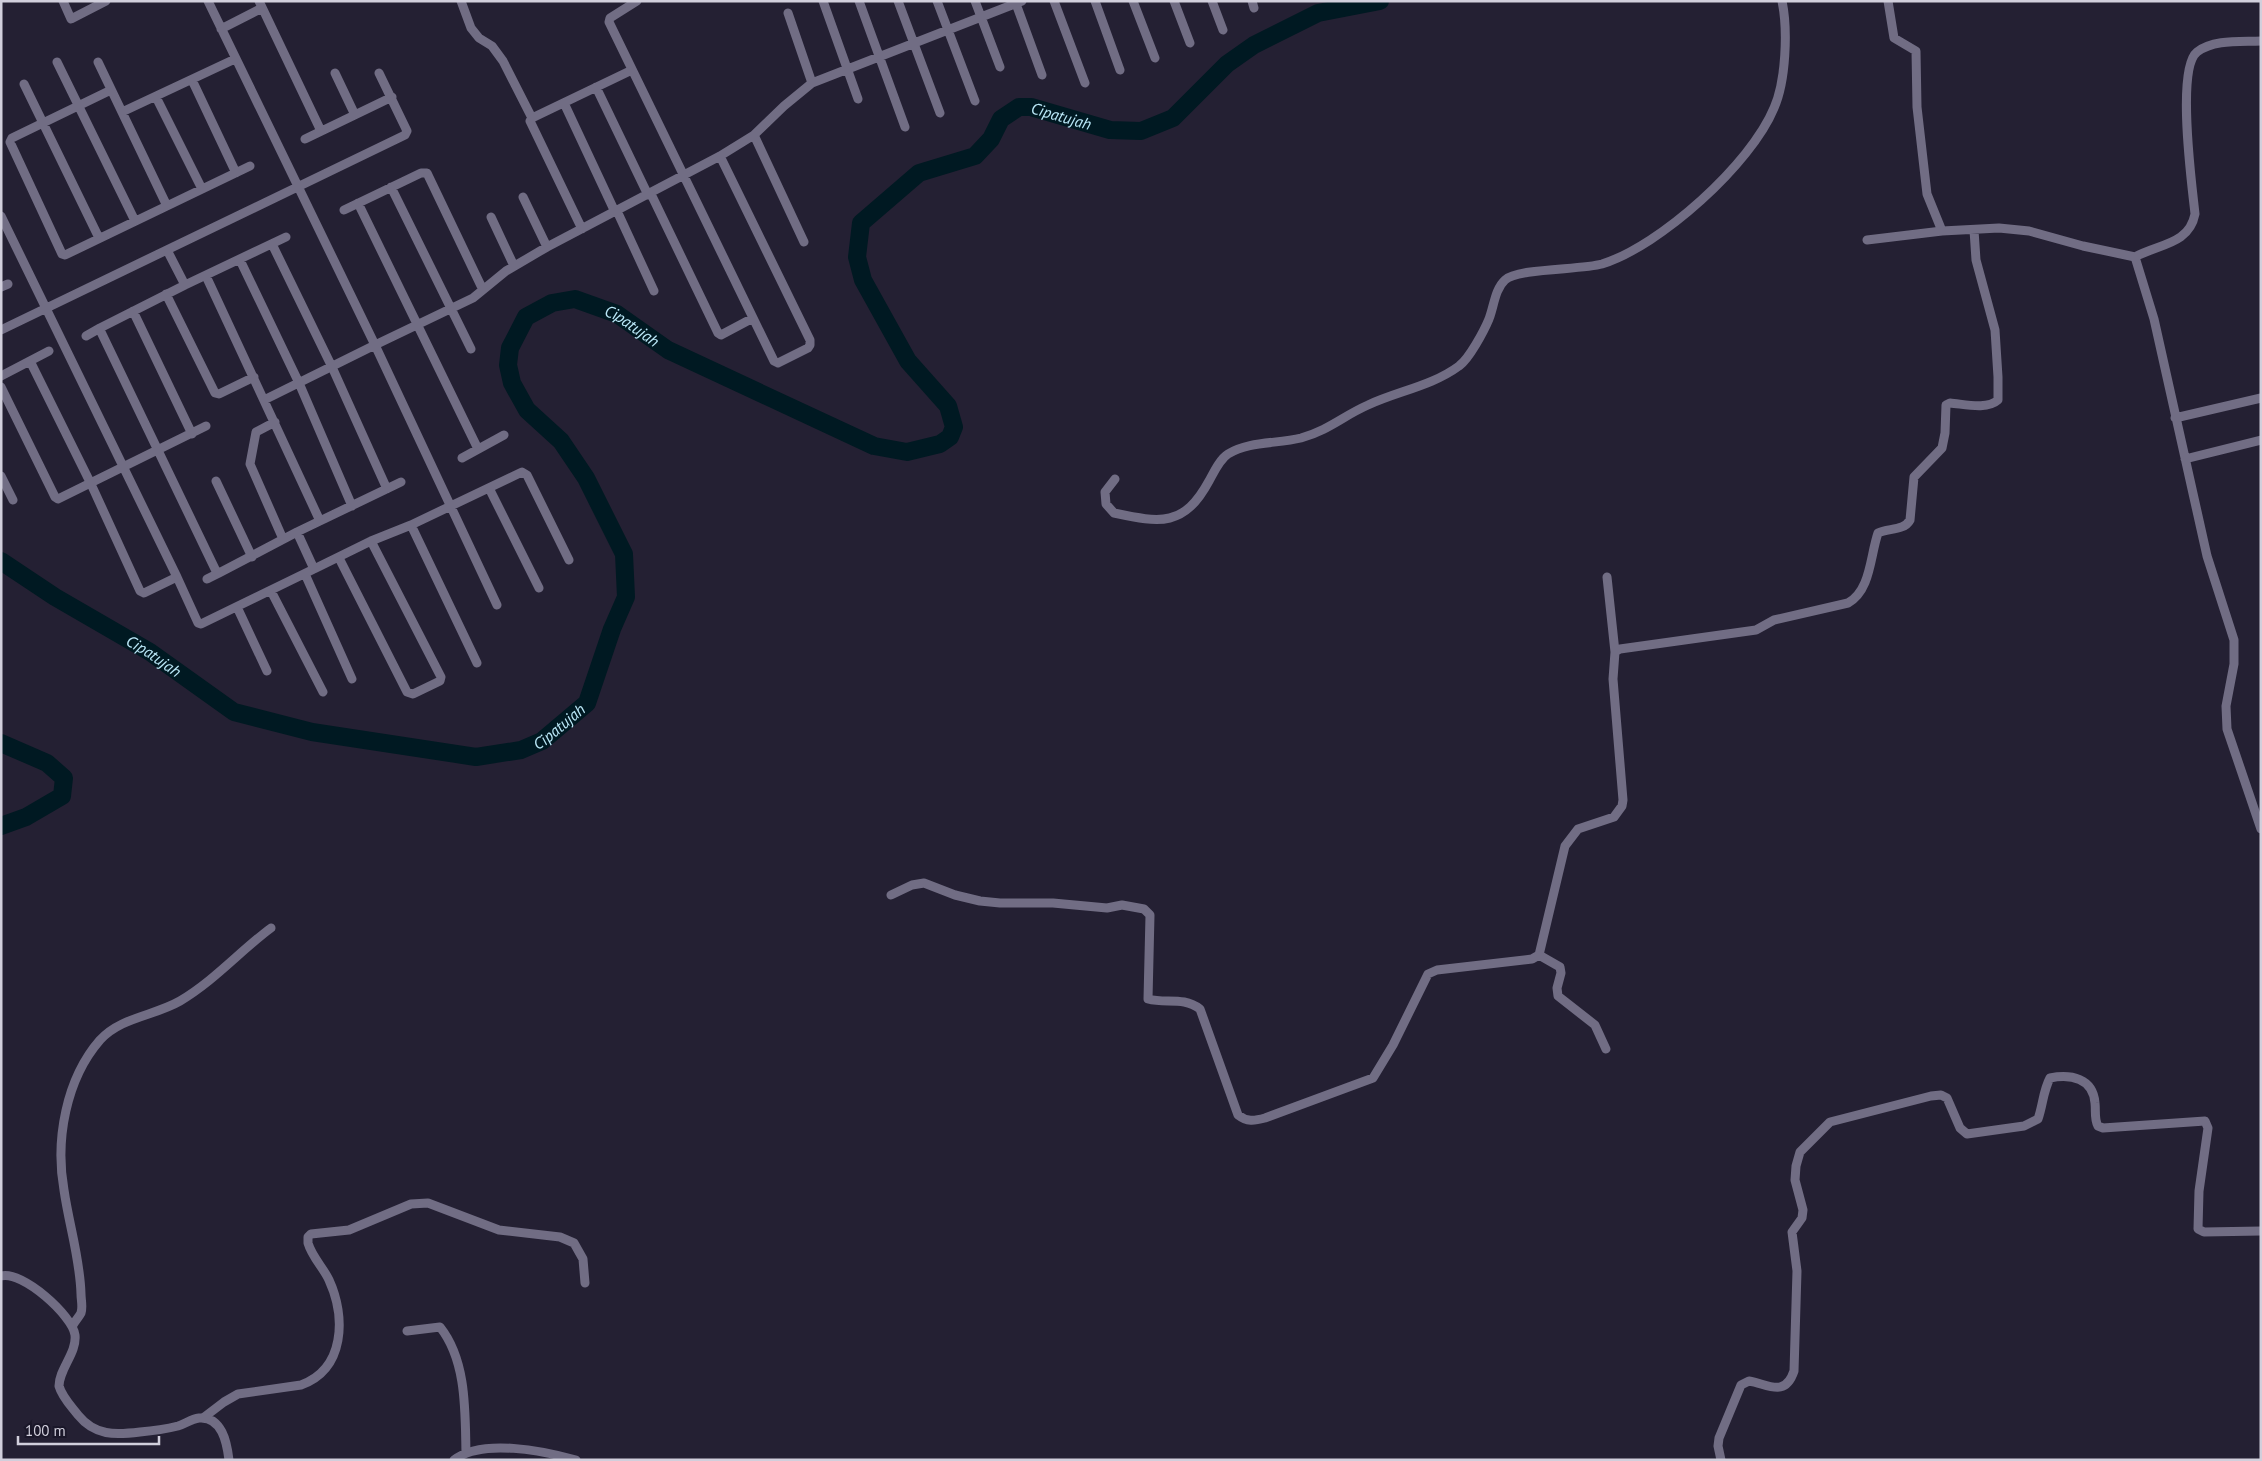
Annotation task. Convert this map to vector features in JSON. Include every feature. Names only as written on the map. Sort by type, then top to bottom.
[{"type":"street","points":[[63,1],[71,19],[106,1]]},
{"type":"street","points":[[208,1],[376,345],[497,604]]},
{"type":"street","points":[[461,1],[471,28],[479,38],[492,46],[504,61],[532,118],[530,123],[582,229]]},
{"type":"street","points":[[637,1],[609,20],[683,176],[776,362],[808,348],[810,340],[720,156]]},
{"type":"street","points":[[822,1],[858,99]]},
{"type":"street","points":[[859,1],[905,127]]},
{"type":"street","points":[[898,1],[940,113]]},
{"type":"street","points":[[937,1],[975,101]]},
{"type":"street","points":[[976,1],[1000,67]]},
{"type":"street","points":[[1054,1],[1085,83]]},
{"type":"street","points":[[1095,1],[1120,70]]},
{"type":"street","points":[[1133,1],[1155,58]]},
{"type":"street","points":[[1174,1],[1190,43]]},
{"type":"street","points":[[1212,1],[1223,30]]},
{"type":"street","points":[[1115,479],[1105,492],[1106,504],[1114,514],[1146,520],[1162,520],[1184,513],[1200,497],[1225,455],[1241,447],[1300,438],[1325,430],[1367,405],[1426,384],[1461,365],[1490,318],[1496,294],[1505,280],[1516,274],[1603,264],[1637,247],[1674,223],[1730,172],[1763,131],[1775,106],[1785,58],[1785,18],[1782,1]]},
{"type":"street","points":[[1888,1],[1894,38],[1915,49],[1916,53],[1917,107],[1927,194],[1942,231]]},
{"type":"street","points":[[264,400],[452,309],[483,290],[514,266],[547,247],[720,156],[754,135],[784,106],[812,84],[1018,2],[1042,75]]},
{"type":"street","points":[[221,29],[261,5],[321,131]]},
{"type":"street","points":[[788,13],[812,84]]},
{"type":"street","points":[[1867,240],[1942,231],[1999,228],[2029,231],[2083,246],[2135,257],[2182,237],[2190,230],[2195,214],[2186,96],[2188,70],[2191,60],[2199,50],[2213,45],[2261,41]]},
{"type":"street","points":[[122,112],[235,59]]},
{"type":"street","points":[[57,62],[135,221]]},
{"type":"street","points":[[98,62],[167,206]]},
{"type":"street","points":[[532,118],[632,70]]},
{"type":"street","points":[[335,73],[355,115]]},
{"type":"street","points":[[1,330],[405,135],[406,126],[379,73]]},
{"type":"street","points":[[192,80],[236,173]]},
{"type":"street","points":[[24,84],[99,238]]},
{"type":"street","points":[[596,87],[718,333],[721,335],[753,318]]},
{"type":"street","points":[[111,90],[12,138],[10,143],[60,251],[65,256],[250,166]]},
{"type":"street","points":[[156,97],[202,189]]},
{"type":"street","points":[[305,139],[392,97]]},
{"type":"street","points":[[564,103],[654,291]]},
{"type":"street","points":[[754,135],[804,242]]},
{"type":"street","points":[[344,210],[421,173],[429,174],[483,290]]},
{"type":"street","points":[[391,187],[471,349]]},
{"type":"street","points":[[523,197],[547,247]]},
{"type":"street","points":[[358,203],[416,326],[478,449]]},
{"type":"street","points":[[1,216],[199,624],[237,608],[371,541],[411,525],[518,473],[525,473],[569,560]]},
{"type":"street","points":[[491,217],[514,266]]},
{"type":"street","points":[[1615,652],[1620,649],[1756,630],[1774,620],[1848,603],[1860,594],[1878,533],[1900,528],[1908,524],[1910,520],[1914,477],[1942,448],[1945,433],[1946,405],[1950,403],[1984,405],[1993,404],[1998,400],[1995,330],[1976,260],[1974,230]]},
{"type":"street","points":[[86,336],[166,294],[286,237]]},
{"type":"street","points":[[272,244],[332,367],[387,489]]},
{"type":"street","points":[[167,250],[185,285]]},
{"type":"street","points":[[2135,257],[2154,319],[2175,418],[2208,556],[2234,640],[2234,664],[2226,706],[2227,729],[2261,829]]},
{"type":"street","points":[[240,260],[299,382],[352,506]]},
{"type":"street","points":[[206,276],[320,521]]},
{"type":"street","points":[[166,294],[215,393],[219,394],[254,377]]},
{"type":"street","points":[[133,311],[192,434]]},
{"type":"street","points":[[100,328],[218,573]]},
{"type":"street","points":[[1,376],[49,351]]},
{"type":"street","points":[[30,361],[91,484],[140,592],[144,593],[177,577]]},
{"type":"street","points":[[1,387],[55,497],[59,498],[91,484],[206,426]]},
{"type":"street","points":[[2175,418],[2261,398]]},
{"type":"street","points":[[274,422],[256,432],[250,464],[283,538]]},
{"type":"street","points":[[462,458],[504,435]]},
{"type":"street","points":[[2185,459],[2261,440]]},
{"type":"street","points":[[1,476],[13,500]]},
{"type":"street","points":[[216,481],[252,557]]},
{"type":"street","points":[[207,579],[252,557],[283,538],[401,482]]},
{"type":"street","points":[[489,488],[539,588]]},
{"type":"street","points":[[411,525],[477,663]]},
{"type":"street","points":[[297,532],[314,569]]},
{"type":"street","points":[[339,558],[407,692],[413,694],[440,682],[441,677],[371,541]]},
{"type":"street","points":[[305,574],[352,679]]},
{"type":"street","points":[[1539,955],[1565,846],[1578,829],[1614,817],[1622,806],[1613,679],[1615,652],[1608,577]]},
{"type":"street","points":[[271,591],[323,692]]},
{"type":"street","points":[[237,608],[267,671]]},
{"type":"street","points":[[891,895],[912,885],[924,883],[956,895],[980,901],[1017,904],[1053,903],[1102,908],[1122,905],[1144,908],[1150,915],[1148,999],[1181,1000],[1192,1003],[1200,1009],[1238,1115],[1250,1121],[1278,1114],[1373,1078],[1393,1045],[1426,977],[1431,972],[1532,958],[1539,955]]},
{"type":"street","points":[[229,1460],[220,1428],[212,1420],[194,1419],[177,1426],[120,1435],[103,1433],[89,1426],[64,1397],[59,1386],[75,1343],[73,1326],[81,1312],[81,1288],[72,1226],[63,1186],[61,1151],[64,1126],[77,1076],[90,1054],[112,1029],[123,1022],[164,1010],[180,1001],[210,980],[271,928]]},
{"type":"street","points":[[1539,955],[1560,967],[1561,973],[1556,988],[1558,996],[1595,1025],[1606,1048]]},
{"type":"street","points":[[1721,1460],[1718,1446],[1719,1438],[1741,1385],[1749,1381],[1771,1389],[1777,1388],[1792,1377],[1796,1358],[1797,1270],[1792,1232],[1802,1218],[1803,1210],[1795,1180],[1796,1166],[1800,1152],[1830,1122],[1904,1102],[1941,1095],[1947,1098],[1960,1128],[1967,1134],[2024,1126],[2038,1119],[2043,1107],[2044,1088],[2050,1078],[2063,1076],[2082,1080],[2091,1088],[2095,1099],[2095,1122],[2103,1128],[2205,1122],[2208,1128],[2199,1191],[2198,1228],[2204,1232],[2261,1230]]},
{"type":"street","points":[[203,1418],[238,1394],[301,1385],[309,1382],[331,1360],[339,1339],[338,1306],[328,1278],[309,1247],[308,1237],[311,1234],[349,1230],[411,1204],[428,1203],[500,1230],[560,1237],[574,1243],[583,1259],[585,1283]]},
{"type":"street","points":[[1,1276],[10,1276],[30,1284],[73,1326]]},
{"type":"street","points":[[407,1331],[440,1327],[449,1338],[458,1364],[463,1389],[466,1453]]},
{"type":"street","points":[[454,1460],[466,1453],[493,1448],[527,1449],[576,1460]]},
{"type":"waterway","name":"Cipatujah","points":[[1,561],[55,597],[150,652],[234,712],[312,732],[476,757],[521,750],[542,741],[587,703],[612,629],[626,597],[624,554],[586,478],[561,441],[527,410],[512,383],[508,365],[510,348],[526,317],[552,303],[575,299],[617,314],[668,350],[874,446],[907,452],[940,444],[950,437],[954,427],[948,406],[908,361],[863,280],[857,257],[861,223],[919,173],[975,156],[991,139],[1001,119],[1019,107],[1031,107],[1110,130],[1141,131],[1173,118],[1227,64],[1254,45],[1318,13],[1380,1]]},
{"type":"waterway","name":"Cipatujah","points":[[1,743],[47,763],[64,778],[62,796],[26,817],[1,826]]}]
